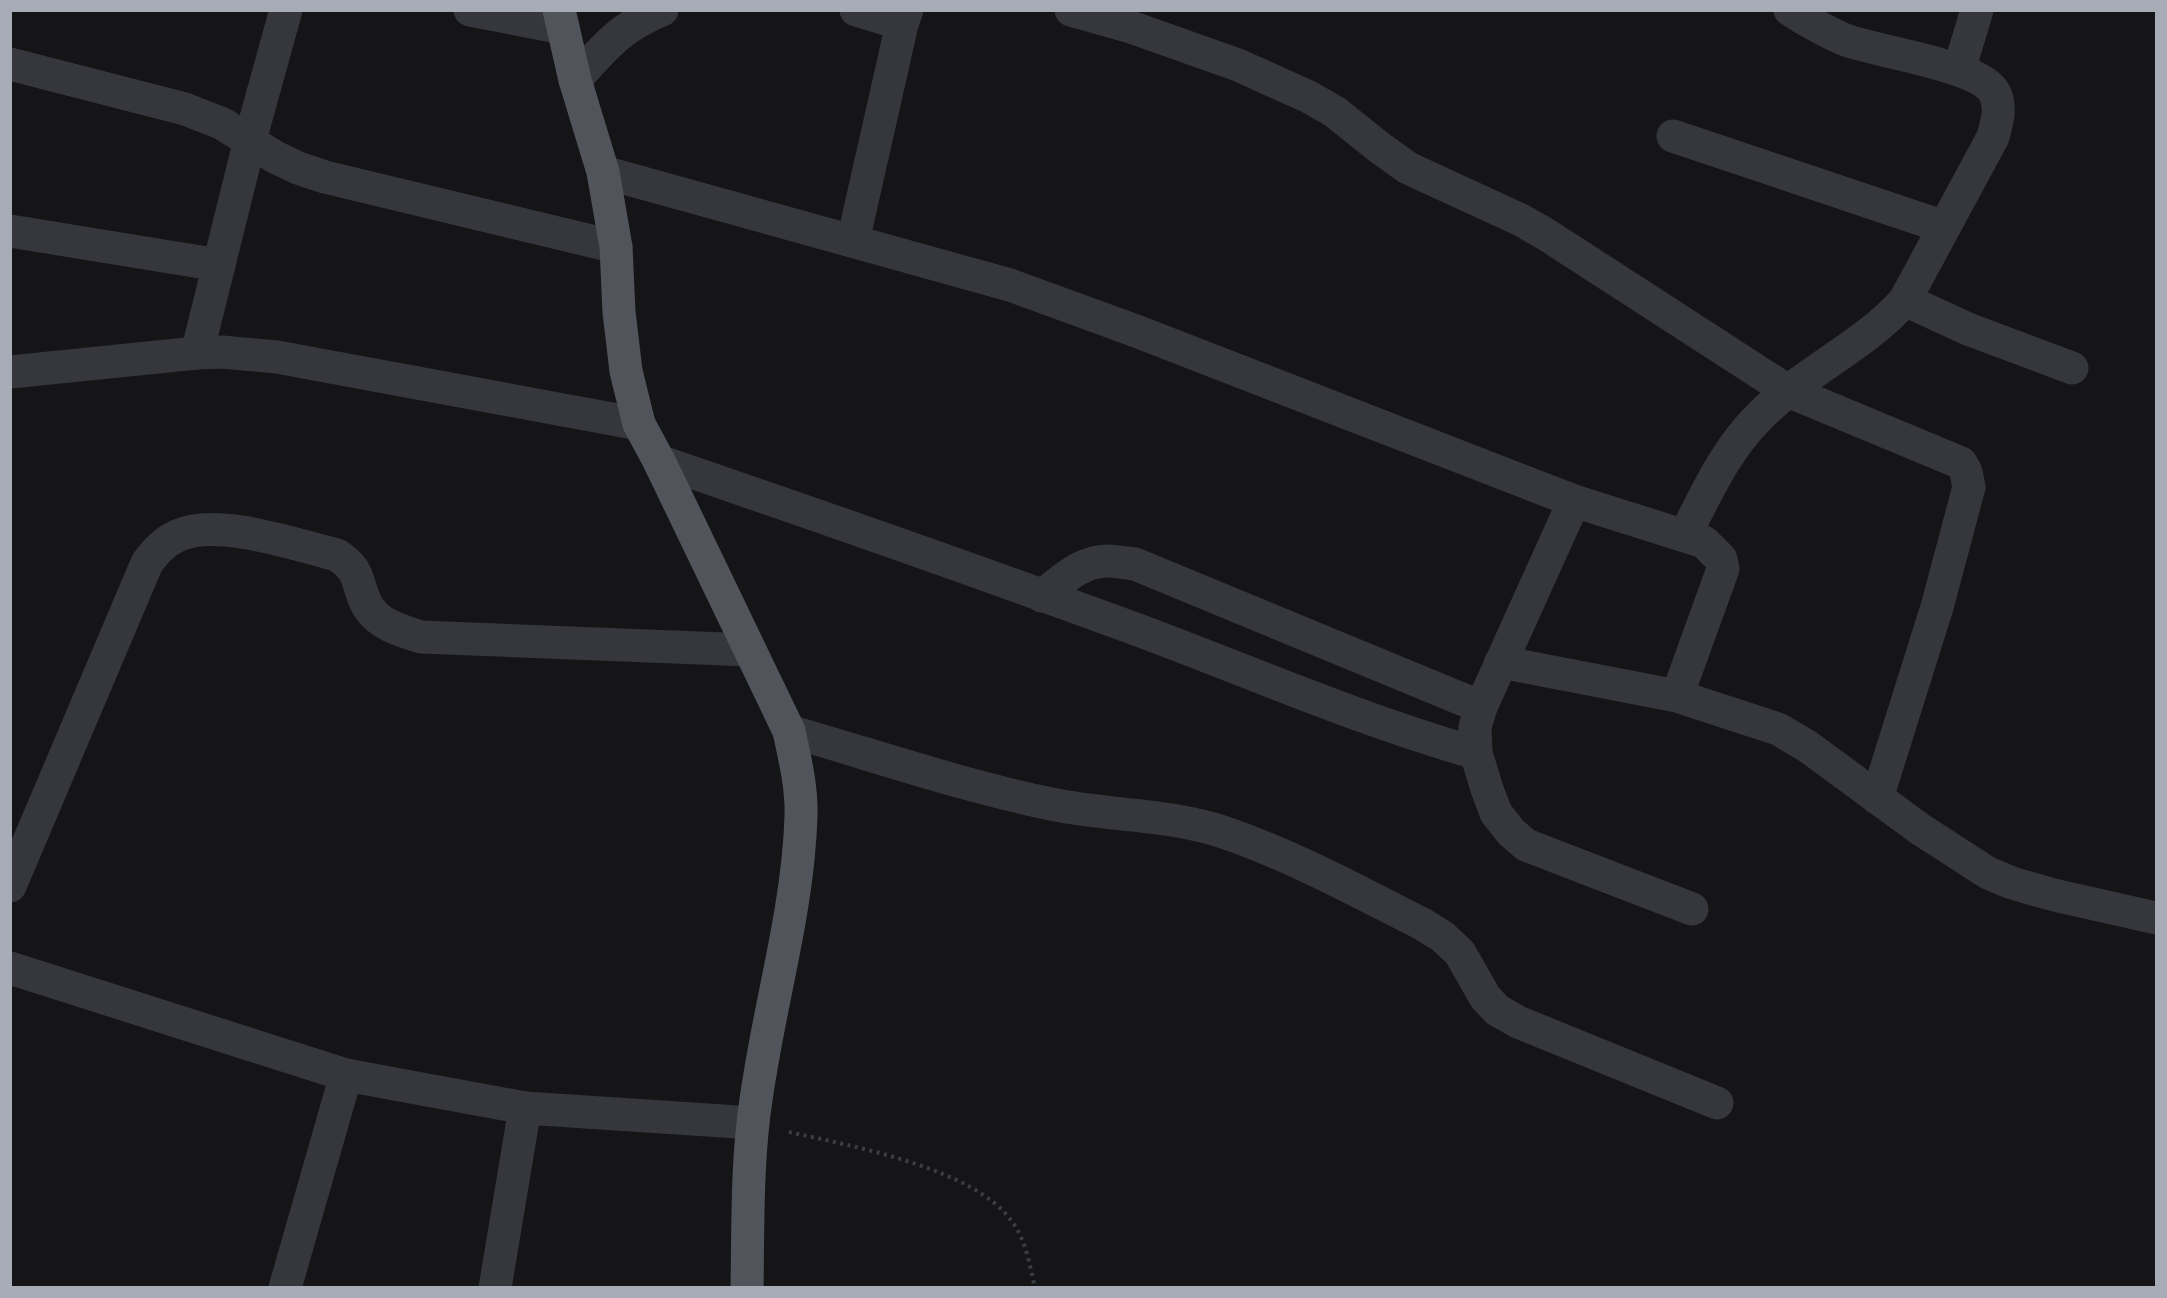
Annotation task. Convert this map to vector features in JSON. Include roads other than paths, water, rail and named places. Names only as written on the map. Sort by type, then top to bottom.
[{"type":"main road","points":[[561,19],[574,80],[603,172],[616,247],[619,312],[626,371],[639,424],[789,731],[797,768],[801,815],[796,876],[753,1123],[748,1209],[747,1287]]},
{"type":"street","points":[[197,353],[250,140],[286,10]]},
{"type":"street","points":[[470,10],[561,19]]},
{"type":"street","points":[[574,80],[616,24],[643,18],[662,10]]},
{"type":"street","points":[[853,241],[904,17],[856,10]]},
{"type":"street","points":[[1071,10],[1128,26],[1239,65],[1309,97],[1335,112],[1408,168],[1521,220],[1547,235],[1788,392],[1961,463],[1966,472],[1969,487],[1937,607],[1877,798]]},
{"type":"street","points":[[1685,535],[1717,471],[1758,417],[1788,392],[1858,343],[1890,317],[1905,300],[1993,137],[1998,117],[1998,104],[1993,91],[1980,80],[1959,70],[1844,39],[1790,10]]},
{"type":"street","points":[[1959,70],[1977,10]]},
{"type":"street","points":[[10,64],[185,109],[223,124],[298,168],[325,177],[616,247]]},
{"type":"street","points":[[1673,136],[1944,227]]},
{"type":"street","points":[[603,172],[1010,285],[1136,331],[1574,501],[1704,542],[1721,559],[1723,569],[1677,696]]},
{"type":"street","points":[[10,231],[219,265]]},
{"type":"street","points":[[1905,300],[1968,329],[2072,368]]},
{"type":"street","points":[[10,372],[222,352],[277,357],[639,424]]},
{"type":"street","points":[[659,461],[1042,596],[1414,734],[1476,753]]},
{"type":"street","points":[[1574,501],[1481,707],[1475,727],[1476,753],[1496,813],[1511,832],[1526,845],[1692,909]]},
{"type":"street","points":[[10,886],[147,563],[160,546],[180,534],[204,530],[239,531],[337,555],[350,564],[357,576],[366,604],[378,618],[393,628],[422,638],[750,650]]},
{"type":"street","points":[[1042,596],[1074,571],[1092,563],[1106,561],[1135,564],[1481,707]]},
{"type":"street","points":[[1501,662],[1677,696],[1778,729],[1807,746],[1920,829],[1988,873],[2012,883],[2054,895],[2157,918]]},
{"type":"street","points":[[789,731],[976,785],[1055,804],[1198,824],[1226,832],[1280,854],[1424,925],[1443,937],[1460,953],[1485,997],[1497,1010],[1518,1022],[1717,1103]]},
{"type":"street","points":[[10,968],[346,1075],[525,1108],[753,1123]]},
{"type":"street","points":[[285,1287],[346,1075]]},
{"type":"street","points":[[495,1287],[525,1108]]}]
